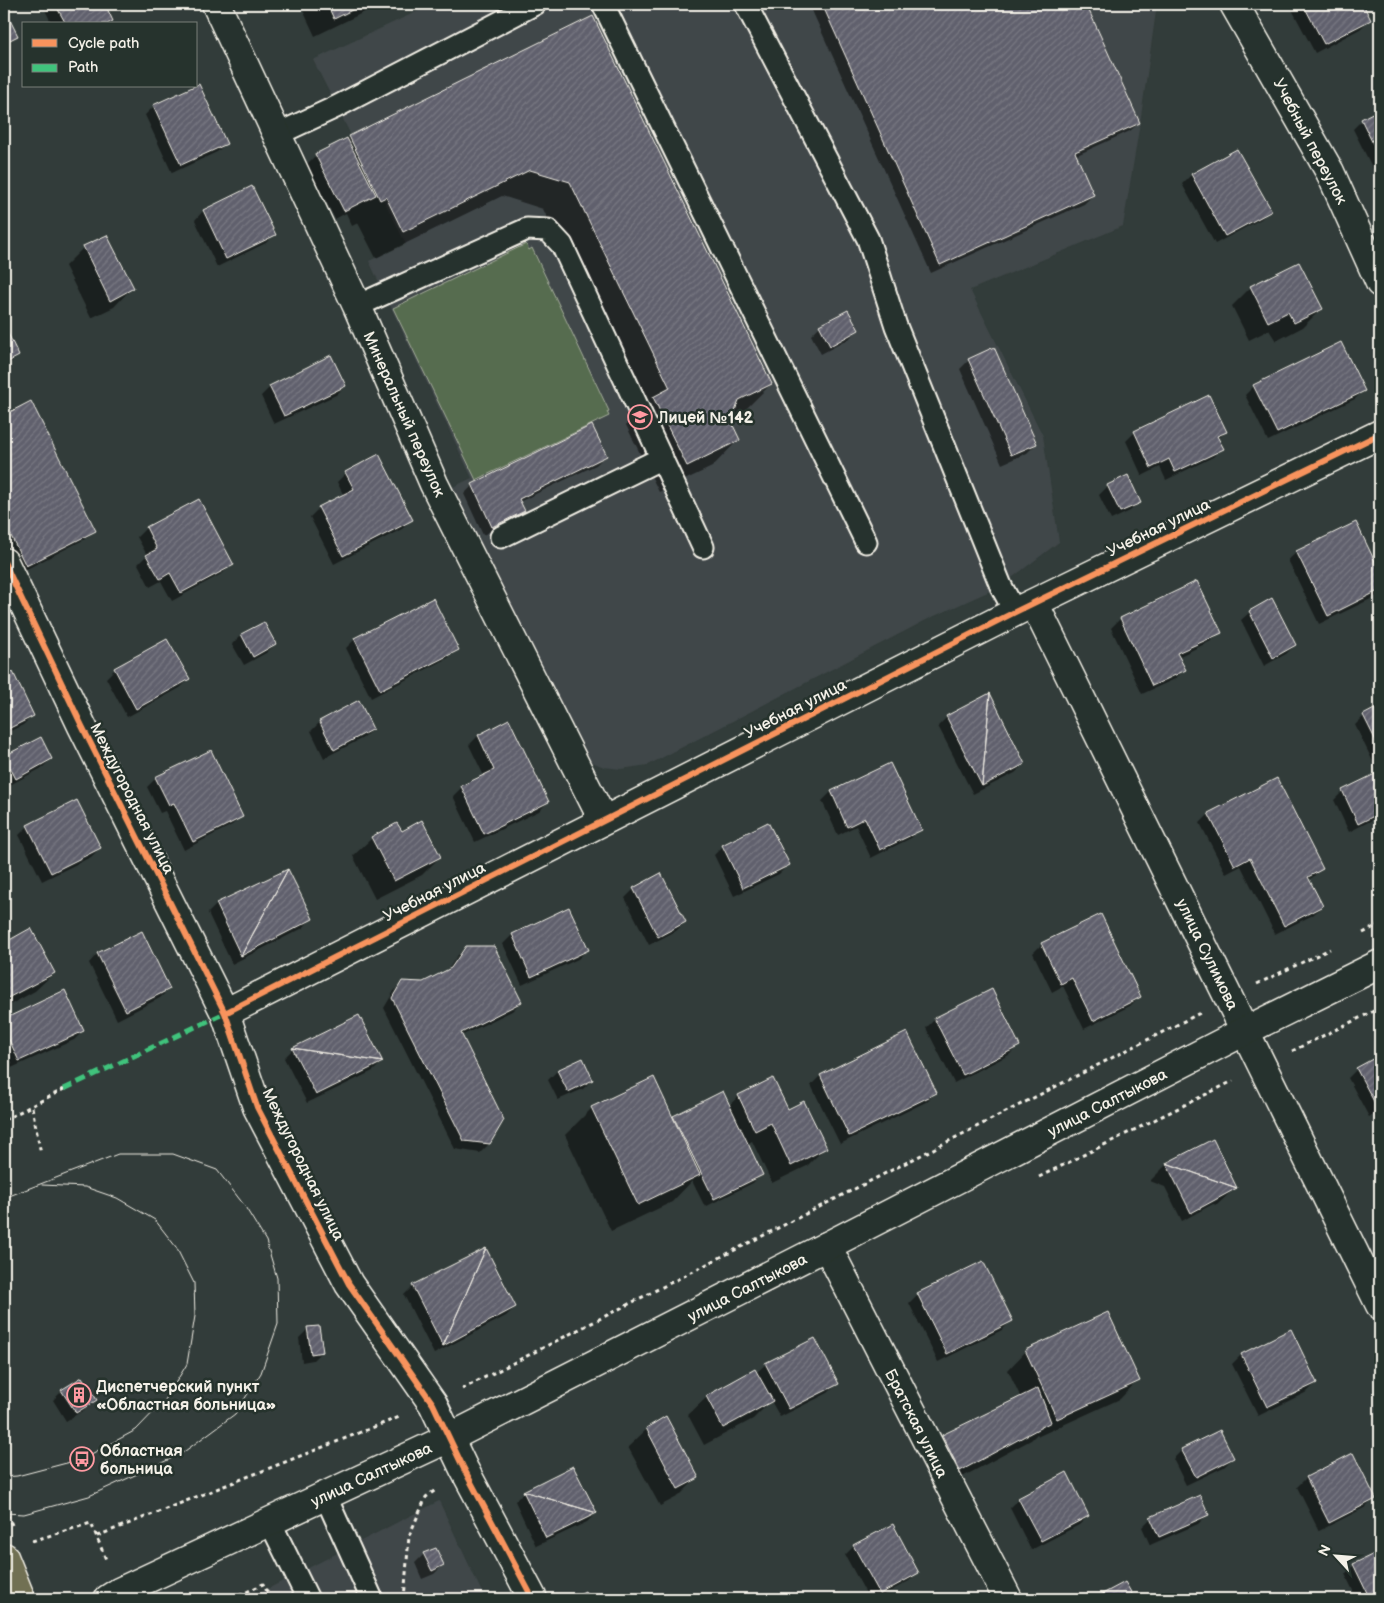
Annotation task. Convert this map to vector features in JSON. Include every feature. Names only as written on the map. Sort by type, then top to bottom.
[{"type":"main road","points":[[4,1557],[21,1599]]},
{"type":"street","name":"Минеральный переулок","points":[[216,4],[357,306],[434,484],[603,820]]},
{"type":"street","name":"Учебный переулок","points":[[1234,4],[1330,172],[1380,282]]},
{"type":"street","name":"Учебная улица","points":[[225,1013],[1025,608],[1380,434]]},
{"type":"street","name":"Междугородная улица","points":[[4,562],[86,735],[225,1013],[257,1107],[349,1284],[433,1404],[464,1469],[533,1599]]},
{"type":"street","name":"улица Сулимова","points":[[1025,608],[1230,998],[1380,1305]]},
{"type":"street","name":"улица Салтыкова","points":[[108,1599],[119,1592],[449,1438],[1245,1031],[1380,964]]},
{"type":"street","name":"Братская улица","points":[[827,1246],[1008,1599]]},
{"type":"lane","points":[[278,134],[535,4]]},
{"type":"lane","points":[[603,4],[866,542]]},
{"type":"lane","points":[[746,4],[868,239],[896,326],[1001,586],[1025,608]]},
{"type":"lane","points":[[357,306],[527,229],[548,230],[562,245],[703,547]]},
{"type":"lane","points":[[501,537],[662,458]]},
{"type":"lane","points":[[325,1495],[372,1599]]},
{"type":"lane","points":[[270,1522],[308,1599]]},
{"type":"path","points":[[1362,933],[1380,924]]},
{"type":"path","points":[[97,1536],[433,1404],[1230,998],[1336,946]]},
{"type":"path","points":[[4,1120],[64,1089]]},
{"type":"path","points":[[32,1107],[41,1154]]},
{"type":"path","points":[[29,1542],[91,1523]]},
{"type":"path","points":[[232,1599],[263,1584],[271,1599]]},
{"type":"shaded area","name":"Лицей №142","points":[[433,4],[1157,4],[1123,226],[970,290],[1043,436],[1059,542],[1001,586],[930,618],[648,765],[621,769],[604,767],[592,762],[580,750],[453,487],[472,478],[369,261],[406,244],[313,60]]},
{"type":"shaded area","points":[[439,1501],[485,1599],[248,1599]]},
{"type":"green space","points":[[526,244],[529,250],[532,248],[609,411],[607,412],[609,416],[476,480],[393,308]]},
{"type":"building","points":[[55,4],[105,4],[113,21],[111,22],[65,22]]},
{"type":"building","points":[[327,4],[364,4],[334,19]]},
{"type":"building","points":[[822,4],[1086,4],[1140,123],[1075,152],[1094,195],[940,265]]},
{"type":"building","points":[[1303,4],[1363,4],[1371,20],[1324,44]]},
{"type":"building","points":[[4,8],[18,36],[4,43]]},
{"type":"building","points":[[593,16],[772,384],[739,400],[731,421],[740,440],[687,466],[653,397],[670,388],[570,182],[530,170],[403,232],[386,197],[380,200],[349,136]]},
{"type":"building","points":[[198,84],[227,144],[181,165],[153,105],[190,88],[198,88]]},
{"type":"building","points":[[1380,109],[1380,158],[1361,119]]},
{"type":"building","points":[[347,138],[376,195],[344,211],[315,154]]},
{"type":"building","points":[[1237,149],[1272,211],[1225,236],[1191,174]]},
{"type":"building","points":[[252,186],[276,235],[226,259],[203,210]]},
{"type":"building","points":[[107,235],[134,288],[110,301],[83,246]]},
{"type":"building","points":[[1299,262],[1323,309],[1294,323],[1288,312],[1268,322],[1250,286]]},
{"type":"building","points":[[848,310],[859,330],[830,346],[819,325]]},
{"type":"building","points":[[4,325],[19,356],[4,364]]},
{"type":"building","points":[[1341,342],[1365,391],[1277,433],[1253,385]]},
{"type":"building","points":[[994,347],[1037,444],[1011,455],[968,359]]},
{"type":"building","points":[[331,355],[346,386],[284,416],[269,386]]},
{"type":"building","points":[[1209,395],[1227,432],[1217,436],[1224,449],[1175,472],[1169,459],[1151,468],[1134,431]]},
{"type":"building","points":[[31,401],[96,531],[26,566],[4,522],[4,415]]},
{"type":"building","points":[[592,425],[607,456],[519,499],[525,511],[492,527],[472,484]]},
{"type":"building","points":[[379,454],[413,520],[343,556],[318,507],[354,489],[345,472]]},
{"type":"building","points":[[1128,475],[1141,503],[1120,512],[1107,485]]},
{"type":"building","points":[[199,499],[234,565],[181,593],[170,573],[160,579],[146,555],[157,549],[146,527]]},
{"type":"building","points":[[1356,522],[1380,572],[1380,590],[1328,616],[1296,551]]},
{"type":"building","points":[[1197,581],[1222,633],[1177,653],[1186,670],[1152,686],[1120,618]]},
{"type":"building","points":[[433,598],[459,650],[380,690],[354,638]]},
{"type":"building","points":[[1272,598],[1296,645],[1273,658],[1249,611]]},
{"type":"building","points":[[264,622],[276,644],[253,657],[241,634]]},
{"type":"building","points":[[167,639],[190,679],[136,709],[114,668]]},
{"type":"building","points":[[13,672],[34,716],[4,731],[4,677]]},
{"type":"building","points":[[990,693],[982,786],[946,716]]},
{"type":"building","points":[[990,693],[1025,764],[982,786]]},
{"type":"building","points":[[359,700],[373,729],[334,750],[319,721]]},
{"type":"building","points":[[1380,706],[1380,749],[1363,715]]},
{"type":"building","points":[[509,719],[549,802],[484,834],[461,786],[494,770],[478,735]]},
{"type":"building","points":[[41,737],[52,759],[16,779],[4,756]]},
{"type":"building","points":[[211,750],[243,817],[193,842],[174,803],[169,805],[155,777]]},
{"type":"building","points":[[890,763],[922,830],[880,850],[865,818],[847,827],[831,791]]},
{"type":"building","points":[[1377,773],[1380,779],[1380,813],[1358,824],[1342,790]]},
{"type":"building","points":[[1277,778],[1323,869],[1308,877],[1323,906],[1284,926],[1250,858],[1235,866],[1208,813]]},
{"type":"building","points":[[77,800],[101,848],[51,873],[27,825]]},
{"type":"building","points":[[422,820],[441,857],[394,881],[371,837],[397,823],[402,831]]},
{"type":"building","points":[[768,822],[790,865],[743,888],[722,845]]},
{"type":"building","points":[[288,869],[313,919],[241,956]]},
{"type":"building","points":[[288,869],[241,956],[216,903]]},
{"type":"building","points":[[661,873],[686,922],[658,937],[633,888]]},
{"type":"building","points":[[569,907],[589,950],[531,977],[512,934]]},
{"type":"building","points":[[1101,914],[1141,997],[1093,1021],[1072,978],[1061,984],[1041,943]]},
{"type":"building","points":[[31,928],[55,973],[4,1000],[4,943]]},
{"type":"building","points":[[142,931],[170,989],[126,1011],[97,953]]},
{"type":"building","points":[[466,946],[494,946],[522,1002],[461,1033],[504,1120],[490,1144],[464,1141],[392,998],[402,981],[423,982],[451,968]]},
{"type":"building","points":[[992,989],[1020,1046],[963,1075],[934,1018]]},
{"type":"building","points":[[65,990],[84,1031],[19,1061],[4,1029],[4,1019]]},
{"type":"building","points":[[359,1015],[383,1062],[292,1048]]},
{"type":"building","points":[[907,1032],[937,1093],[849,1136],[820,1075]]},
{"type":"building","points":[[292,1048],[383,1062],[316,1095]]},
{"type":"building","points":[[4,1049],[11,1063],[4,1067]]},
{"type":"building","points":[[1380,1055],[1380,1108],[1378,1109],[1356,1068]]},
{"type":"building","points":[[583,1058],[593,1080],[568,1092],[557,1070]]},
{"type":"building","points":[[654,1077],[700,1175],[638,1205],[591,1107]]},
{"type":"building","points":[[773,1078],[788,1109],[804,1101],[827,1148],[791,1166],[771,1123],[755,1131],[738,1095]]},
{"type":"building","points":[[723,1091],[763,1175],[714,1199],[673,1116]]},
{"type":"building","points":[[1213,1139],[1237,1188],[1166,1163]]},
{"type":"building","points":[[1166,1163],[1237,1188],[1191,1213]]},
{"type":"building","points":[[486,1248],[516,1307],[443,1346]]},
{"type":"building","points":[[486,1248],[443,1346],[412,1285]]},
{"type":"building","points":[[983,1261],[1013,1321],[947,1354],[917,1293]]},
{"type":"building","points":[[1108,1312],[1140,1381],[1057,1419],[1025,1350]]},
{"type":"building","points":[[319,1326],[323,1352],[311,1354],[307,1327]]},
{"type":"building","points":[[1291,1329],[1317,1383],[1267,1407],[1241,1354]]},
{"type":"building","points":[[815,1338],[839,1384],[789,1409],[765,1363]]},
{"type":"building","points":[[755,1369],[773,1401],[723,1428],[706,1396]]},
{"type":"building","name":"Диспетчерский пункт «Областная больница»","points":[[82,1377],[97,1400],[76,1413],[61,1390]]},
{"type":"building","points":[[1038,1388],[1051,1422],[960,1471],[942,1435]]},
{"type":"building","points":[[666,1416],[699,1478],[678,1489],[646,1428]]},
{"type":"building","points":[[1220,1430],[1234,1458],[1196,1477],[1181,1449]]},
{"type":"building","points":[[1353,1453],[1376,1499],[1329,1523],[1306,1477]]},
{"type":"building","points":[[573,1466],[597,1513],[523,1491]]},
{"type":"building","points":[[1067,1472],[1089,1516],[1041,1541],[1018,1498]]},
{"type":"building","points":[[523,1491],[597,1513],[546,1538]]},
{"type":"building","points":[[1200,1495],[1209,1515],[1159,1537],[1150,1517]]},
{"type":"building","points":[[893,1524],[919,1573],[880,1594],[853,1545]]},
{"type":"building","points":[[436,1548],[444,1565],[432,1571],[423,1553]]},
{"type":"building","points":[[1380,1551],[1380,1599],[1370,1599],[1353,1564]]},
{"type":"building","points":[[1125,1582],[1135,1599],[1093,1599]]},
{"type":"building","points":[[585,1591],[589,1599],[569,1599]]},
{"type":"tram line","points":[[4,1198],[118,1154],[173,1154],[217,1170],[244,1205],[266,1241],[277,1278],[278,1324],[261,1373],[235,1414],[181,1454],[89,1496],[24,1514],[4,1513]]},
{"type":"tram line","points":[[4,1477],[17,1476],[82,1459],[136,1430],[165,1400],[187,1364],[195,1316],[194,1283],[176,1247],[155,1220],[117,1198],[85,1187],[42,1185]]},
{"type":"marked path","points":[[64,1089],[225,1013]]},
{"type":"cycle path","points":[[225,1013],[1015,612],[1380,434]]},
{"type":"cycle path","points":[[4,562],[82,726],[225,1013],[257,1107],[349,1284],[433,1404],[464,1469],[533,1599]]},
{"type":"place","name":"Лицей №142","points":[[640,417]]},
{"type":"place","name":"Диспетчерский пункт «Областная больница»","points":[[79,1395]]},
{"type":"place","name":"Областная больница","points":[[82,1459]]}]
